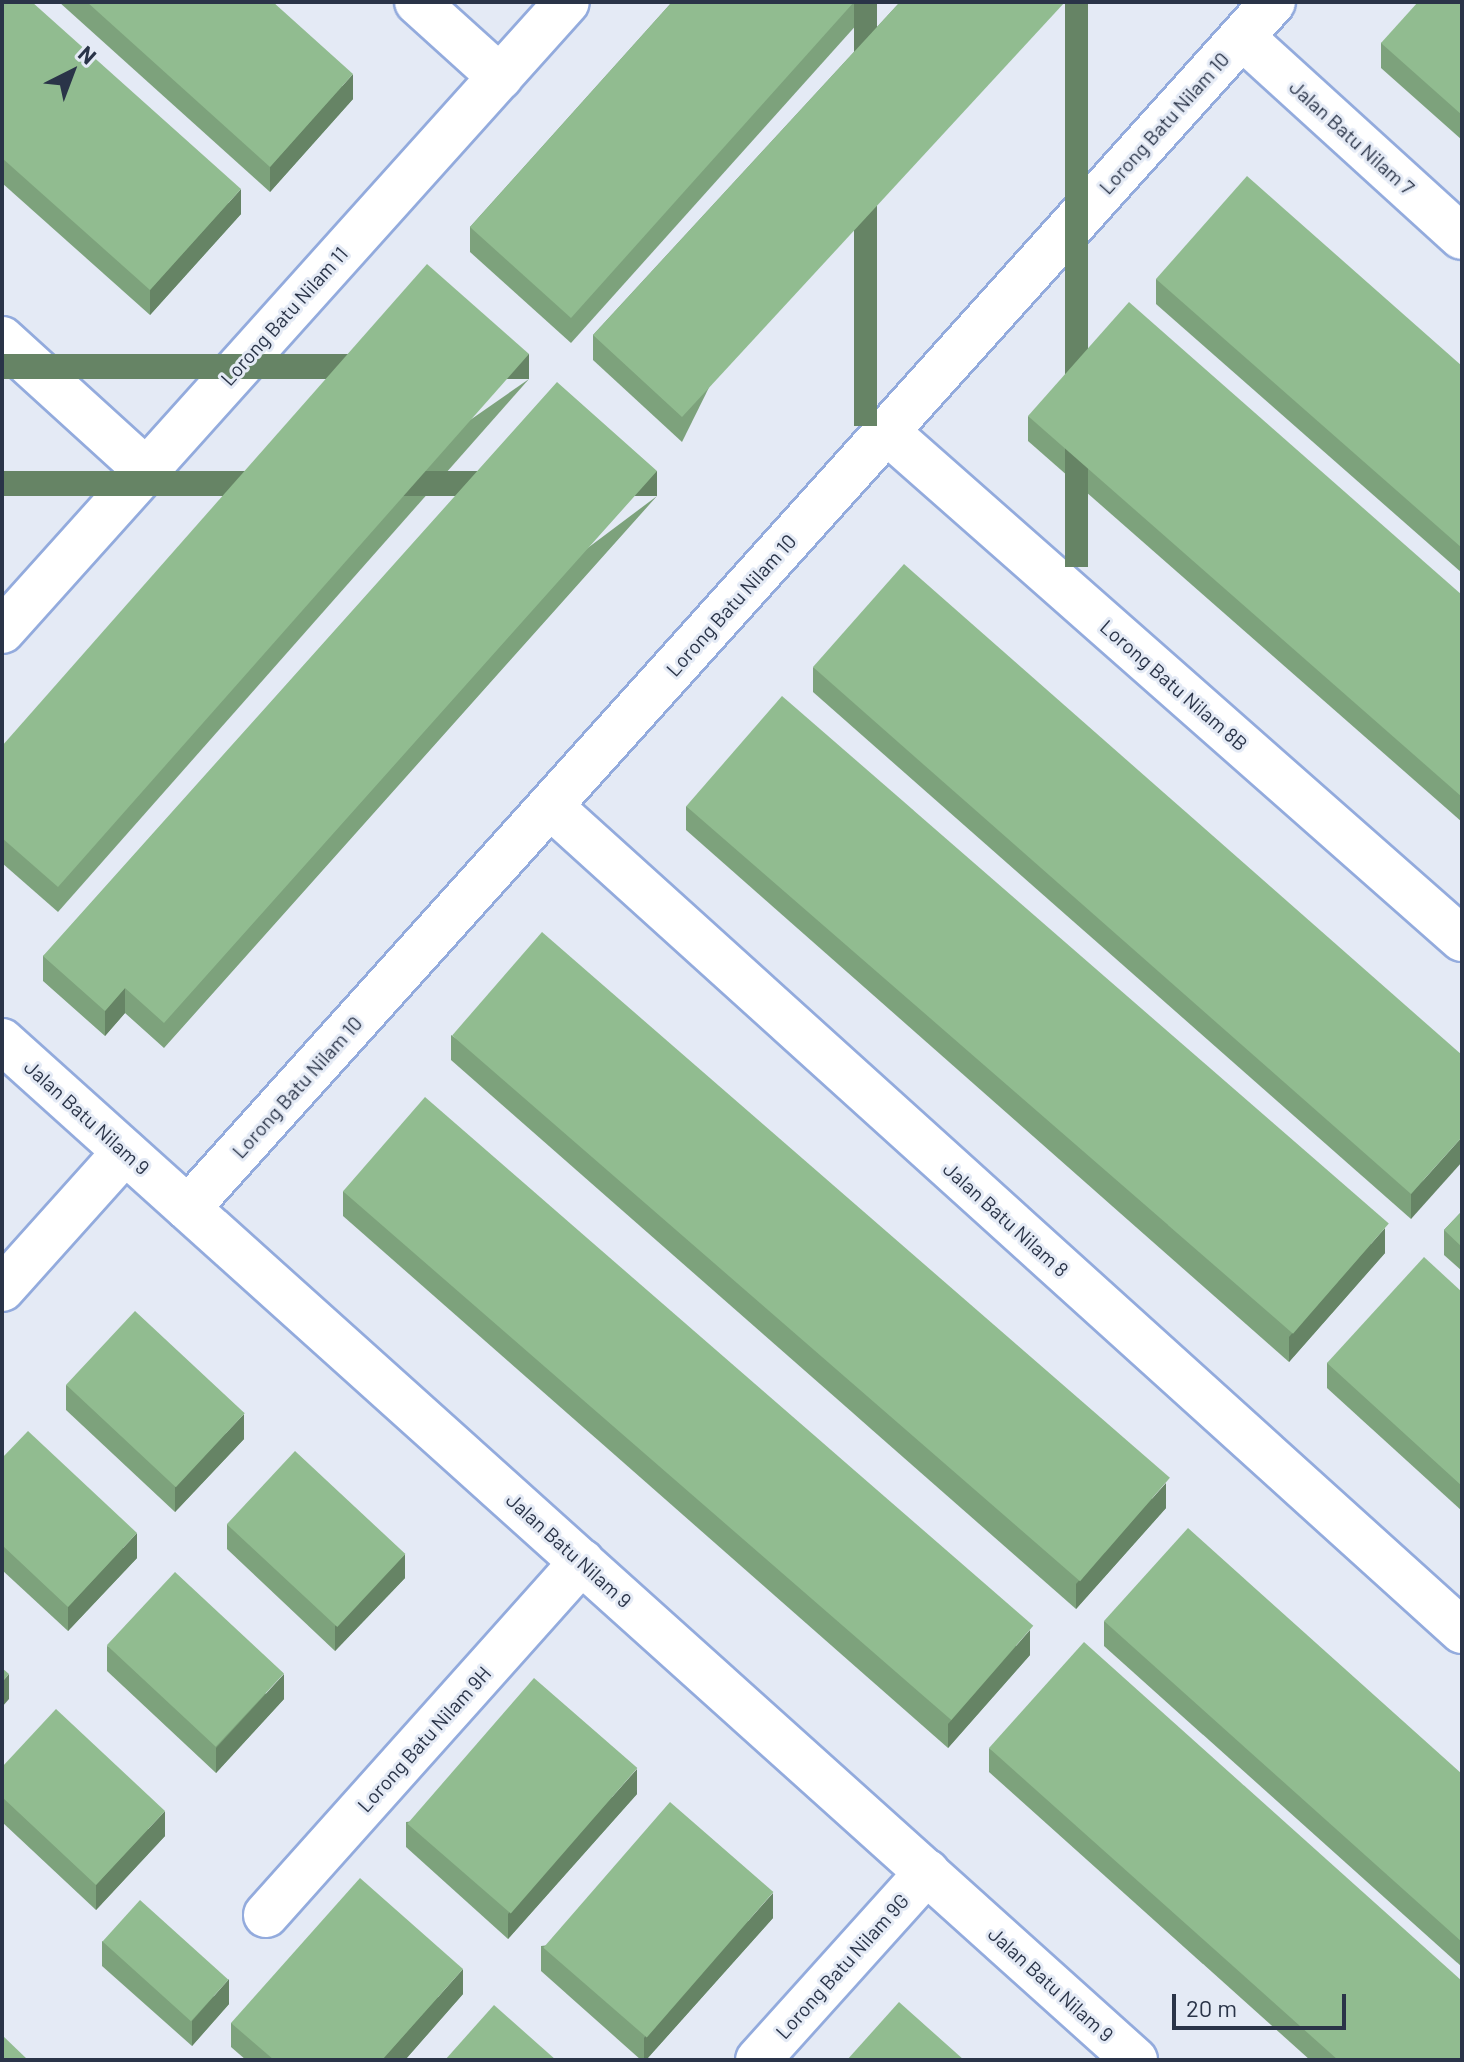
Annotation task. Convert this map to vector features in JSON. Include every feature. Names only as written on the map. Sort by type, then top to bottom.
[{"type":"street","points":[[417,2],[500,77]]},
{"type":"street","name":"Lorong Batu Nilam 11","points":[[2,631],[567,2]]},
{"type":"street","name":"Lorong Batu Nilam 10","points":[[188,1208],[1273,2]]},
{"type":"street","name":"Jalan Batu Nilam 7","points":[[1242,37],[1462,237]]},
{"type":"street","points":[[2,339],[146,470]]},
{"type":"street","name":"Lorong Batu Nilam 8B","points":[[886,431],[1462,939]]},
{"type":"street","name":"Jalan Batu Nilam 8","points":[[550,806],[1462,1631]]},
{"type":"street","name":"Jalan Batu Nilam 9","points":[[2,1041],[1135,2060]]},
{"type":"street","points":[[2,1289],[125,1152]]},
{"type":"street","name":"Lorong Batu Nilam 9H","points":[[266,1915],[582,1562]]},
{"type":"street","name":"Lorong Batu Nilam 9G","points":[[758,2060],[927,1872]]},
{"type":"building","points":[[2,2],[32,2],[241,189],[150,290],[2,158]]},
{"type":"building","points":[[87,2],[273,2],[353,74],[270,167]]},
{"type":"building","points":[[672,2],[854,2],[571,318],[470,227]]},
{"type":"building","points":[[900,2],[1065,2],[682,417],[593,335]]},
{"type":"building","points":[[1418,2],[1462,2],[1462,115],[1381,43]]},
{"type":"building","points":[[1247,176],[1462,366],[1462,548],[1156,279]]},
{"type":"building","points":[[427,264],[529,354],[58,887],[2,838],[2,746]]},
{"type":"building","points":[[1129,302],[1462,595],[1462,797],[1028,416]]},
{"type":"building","points":[[557,382],[657,471],[164,1023],[125,988],[105,1011],[43,956]]},
{"type":"building","points":[[904,564],[1462,1055],[1462,1137],[1411,1194],[813,667]]},
{"type":"building","points":[[782,696],[1389,1223],[1293,1334],[686,806]]},
{"type":"building","points":[[542,932],[1170,1478],[1080,1581],[452,1035]]},
{"type":"building","points":[[425,1097],[1033,1626],[951,1720],[343,1191]]},
{"type":"building","points":[[1462,1211],[1462,1247],[1444,1230]]},
{"type":"building","points":[[1424,1257],[1462,1292],[1462,1486],[1327,1363]]},
{"type":"building","points":[[135,1311],[245,1413],[176,1487],[66,1385]]},
{"type":"building","points":[[28,1431],[137,1533],[68,1607],[2,1545],[2,1458]]},
{"type":"building","points":[[295,1451],[405,1554],[337,1627],[227,1524]]},
{"type":"building","points":[[1188,1528],[1462,1774],[1462,1942],[1104,1621]]},
{"type":"building","points":[[175,1572],[284,1674],[216,1747],[107,1645]]},
{"type":"building","points":[[1084,1642],[1462,1981],[1462,2060],[1338,2060],[989,1748]]},
{"type":"building","points":[[2,1668],[9,1674],[2,1682]]},
{"type":"building","points":[[534,1678],[637,1768],[511,1914],[407,1824]]},
{"type":"building","points":[[56,1709],[165,1811],[96,1885],[2,1797],[2,1767]]},
{"type":"building","points":[[670,1802],[773,1892],[647,2038],[543,1948]]},
{"type":"building","points":[[360,1878],[463,1969],[382,2060],[274,2060],[231,2023]]},
{"type":"building","points":[[140,1900],[228,1980],[191,2021],[103,1942]]},
{"type":"building","points":[[899,2002],[964,2060],[847,2060]]},
{"type":"building","points":[[494,2005],[556,2060],[445,2060]]},
{"type":"building","points":[[2,2035],[28,2060],[2,2060]]}]
